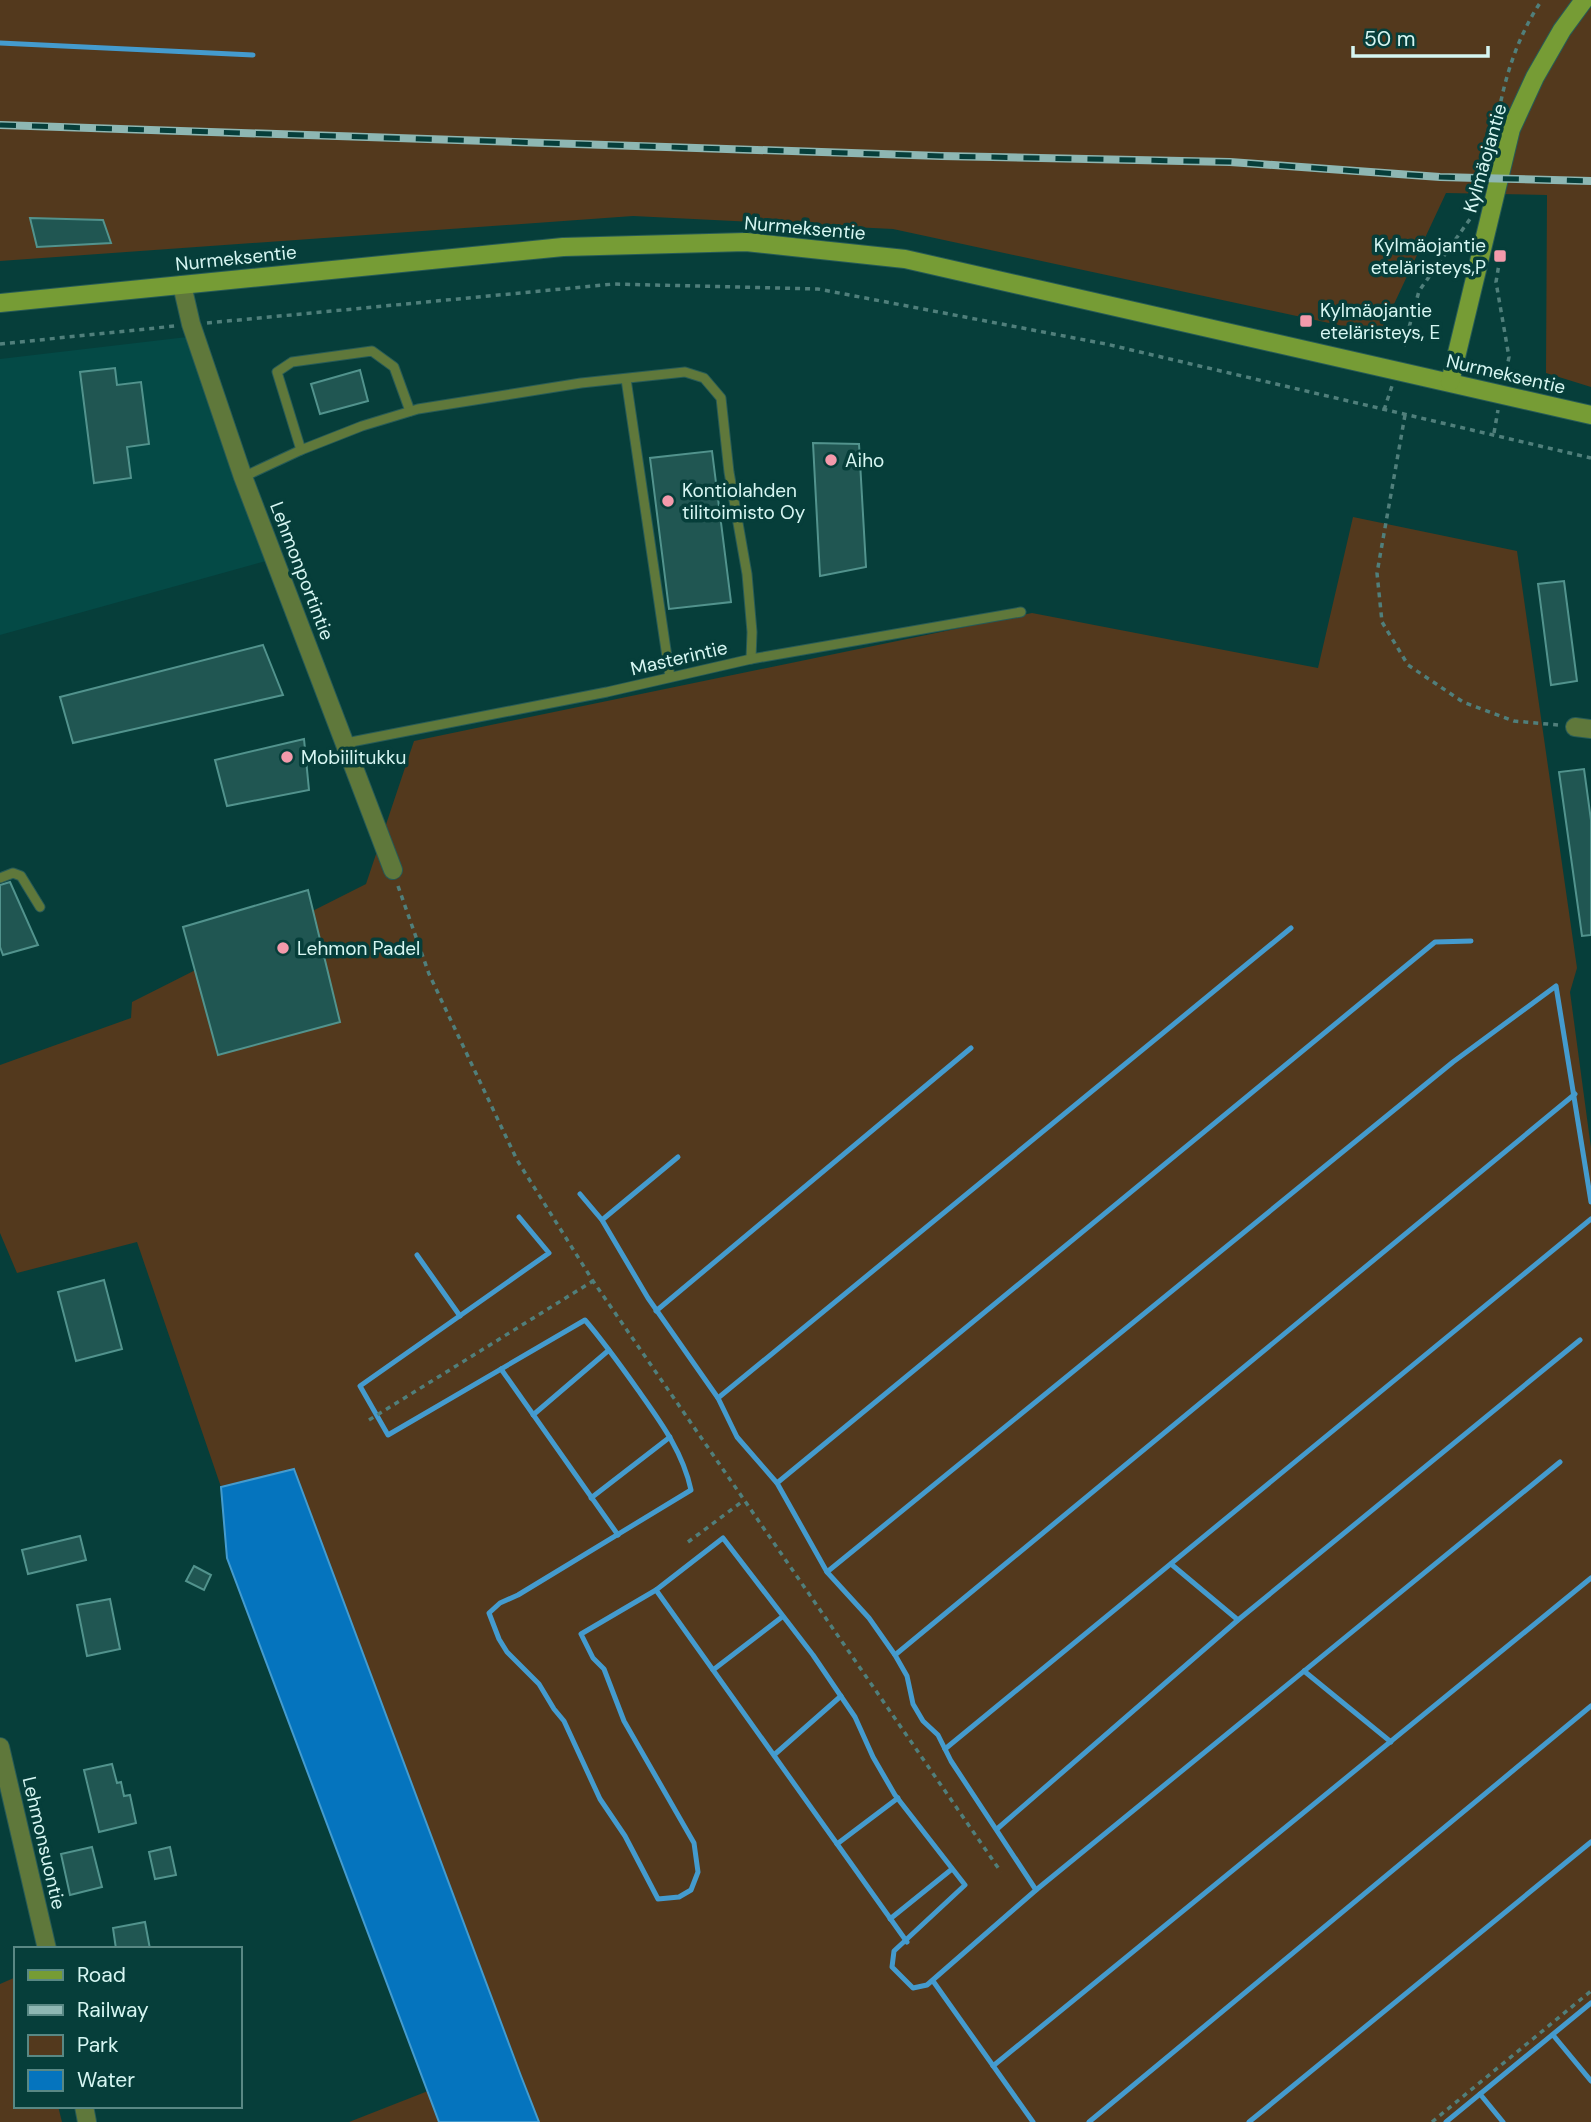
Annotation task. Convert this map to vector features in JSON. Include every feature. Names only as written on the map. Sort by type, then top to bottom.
[{"type":"street","name":"Kylmäojantie","points":[[1450,382],[1511,129],[1562,30],[1584,0]]},
{"type":"street","name":"Nurmeksentie","points":[[0,303],[563,247],[746,242],[905,259],[1591,415]]},
{"type":"street","name":"Lehmonportintie","points":[[182,285],[191,324],[243,477],[393,870]]},
{"type":"street","name":"Lehmonsuontie","points":[[0,1747],[47,1947]]},
{"type":"lane","points":[[301,450],[277,372],[292,362],[372,351],[394,367],[410,411]]},
{"type":"lane","points":[[243,477],[301,450],[410,411],[530,390],[685,372],[704,378],[722,398],[729,472],[747,575],[752,632],[751,659]]},
{"type":"lane","points":[[626,379],[670,677]]},
{"type":"lane","name":"Masterintie","points":[[346,743],[607,692],[751,659],[1021,612]]},
{"type":"lane","points":[[0,878],[13,873],[21,876],[40,907]]},
{"type":"path","points":[[1497,123],[1502,96],[1526,24],[1542,0]]},
{"type":"path","points":[[1404,346],[1419,291],[1475,213]]},
{"type":"path","points":[[1500,256],[1496,282],[1510,357],[1506,372]]},
{"type":"path","points":[[213,322],[614,284],[818,289],[1106,345],[1591,457]]},
{"type":"path","points":[[0,344],[166,327]]},
{"type":"path","points":[[1384,410],[1392,386]]},
{"type":"path","points":[[1494,433],[1498,411]]},
{"type":"path","points":[[1405,415],[1377,573],[1382,622],[1408,665],[1463,702],[1514,721],[1583,728]]},
{"type":"path","points":[[393,870],[429,974],[517,1160],[593,1281],[1001,1872]]},
{"type":"path","points":[[369,1420],[593,1281]]},
{"type":"path","points":[[688,1542],[743,1501]]},
{"type":"path","points":[[1432,2122],[1591,1991]]},
{"type":"shaded area","points":[[187,337],[266,561],[0,635],[0,359]]},
{"type":"green space","points":[[0,0],[1591,0],[1591,387],[1546,373],[1547,195],[1446,193],[1380,334],[893,229],[633,216],[0,261]]},
{"type":"green space","points":[[1353,517],[1517,551],[1577,968],[1570,992],[1591,1148],[1591,2122],[539,2122],[294,1470],[221,1487],[137,1242],[17,1273],[0,1233],[0,1065],[131,1018],[132,1002],[366,884],[414,741],[1032,613],[1318,668]]},
{"type":"green space","points":[[14,1978],[14,2108],[58,2108],[62,2122],[0,2122],[0,1984]]},
{"type":"green space","points":[[428,2091],[439,2122],[349,2122]]},
{"type":"water","points":[[294,1469],[539,2122],[439,2122],[227,1558],[221,1487]]},
{"type":"building","points":[[30,218],[103,220],[111,243],[37,247]]},
{"type":"building","points":[[115,368],[117,385],[141,382],[149,444],[127,447],[131,478],[94,483],[80,372]]},
{"type":"building","points":[[360,370],[368,401],[320,414],[311,384]]},
{"type":"building","points":[[813,443],[859,444],[866,567],[820,576]]},
{"type":"building","points":[[712,451],[731,602],[669,609],[650,458]]},
{"type":"building","points":[[1564,581],[1577,681],[1551,685],[1538,584]]},
{"type":"building","points":[[263,645],[283,695],[73,743],[60,697]]},
{"type":"building","points":[[304,739],[309,790],[227,806],[215,760]]},
{"type":"building","points":[[1584,769],[1591,820],[1591,935],[1582,936],[1559,772]]},
{"type":"building","points":[[10,882],[38,945],[3,955],[0,947],[0,885]]},
{"type":"building","points":[[308,890],[340,1022],[218,1055],[183,927]]},
{"type":"building","points":[[104,1280],[122,1349],[76,1361],[58,1292]]},
{"type":"building","points":[[80,1536],[86,1560],[28,1574],[22,1550]]},
{"type":"building","points":[[194,1566],[211,1575],[204,1590],[186,1581]]},
{"type":"building","points":[[110,1599],[120,1649],[87,1656],[77,1605]]},
{"type":"building","points":[[112,1764],[117,1783],[121,1782],[124,1796],[130,1795],[136,1823],[99,1832],[84,1770]]},
{"type":"building","points":[[92,1847],[102,1887],[70,1895],[61,1854]]},
{"type":"building","points":[[170,1847],[176,1875],[155,1879],[149,1852]]},
{"type":"building","points":[[145,1922],[150,1947],[116,1947],[113,1928]]},
{"type":"waterway","points":[[0,43],[253,55]]},
{"type":"waterway","points":[[718,1398],[1291,928]]},
{"type":"waterway","points":[[777,1483],[1435,942],[1471,941]]},
{"type":"waterway","points":[[827,1572],[1453,1062],[1556,986],[1591,1202]]},
{"type":"waterway","points":[[656,1311],[971,1048]]},
{"type":"waterway","points":[[895,1655],[1575,1094]]},
{"type":"waterway","points":[[602,1220],[678,1157]]},
{"type":"waterway","points":[[580,1194],[602,1220],[648,1298],[718,1398],[737,1437],[777,1483],[827,1572],[869,1618],[895,1655],[907,1676],[913,1704],[923,1721],[938,1735],[951,1761],[1036,1890]]},
{"type":"waterway","points":[[519,1217],[549,1253],[360,1386],[388,1435],[585,1320],[662,1425],[677,1450],[691,1490],[518,1595],[500,1603],[489,1613],[499,1639],[507,1652],[539,1684],[564,1721],[600,1799],[625,1836],[658,1899],[679,1897],[691,1890],[698,1872],[694,1843],[624,1721],[604,1669],[593,1658],[581,1634],[656,1590],[723,1538],[813,1655],[855,1717],[873,1757],[895,1795],[965,1885],[894,1951],[892,1967],[913,1988],[927,1985],[1036,1890],[1560,1462]]},
{"type":"waterway","points":[[945,1749],[1591,1219]]},
{"type":"waterway","points":[[417,1255],[460,1316]]},
{"type":"waterway","points":[[997,1829],[1238,1620],[1580,1340]]},
{"type":"waterway","points":[[533,1415],[609,1350]]},
{"type":"waterway","points":[[501,1369],[618,1535]]},
{"type":"waterway","points":[[591,1498],[670,1437]]},
{"type":"waterway","points":[[1171,1564],[1238,1620]]},
{"type":"waterway","points":[[993,2066],[1591,1578]]},
{"type":"waterway","points":[[656,1590],[907,1942]]},
{"type":"waterway","points":[[713,1670],[782,1617]]},
{"type":"waterway","points":[[1304,1671],[1391,1742]]},
{"type":"waterway","points":[[774,1755],[841,1696]]},
{"type":"waterway","points":[[1089,2122],[1591,1706]]},
{"type":"waterway","points":[[837,1844],[898,1798]]},
{"type":"waterway","points":[[1249,2122],[1591,1842]]},
{"type":"waterway","points":[[890,1919],[952,1869]]},
{"type":"waterway","points":[[933,1981],[1033,2122]]},
{"type":"waterway","points":[[1446,2122],[1591,2003]]},
{"type":"waterway","points":[[1553,2035],[1591,2081]]},
{"type":"waterway","points":[[1480,2094],[1503,2122]]},
{"type":"railway","points":[[0,125],[941,156],[1230,162],[1440,177],[1591,181]]},
{"type":"place","name":"Kylmäojantie eteläristeys,P","points":[[1500,256]]},
{"type":"place","name":"Kylmäojantie eteläristeys, E","points":[[1306,321]]},
{"type":"place","name":"Aiho","points":[[831,460]]},
{"type":"place","name":"Kontiolahden tilitoimisto Oy","points":[[668,501]]},
{"type":"place","name":"Mobiilitukku","points":[[287,757]]},
{"type":"place","name":"Lehmon Padel","points":[[283,948]]}]
